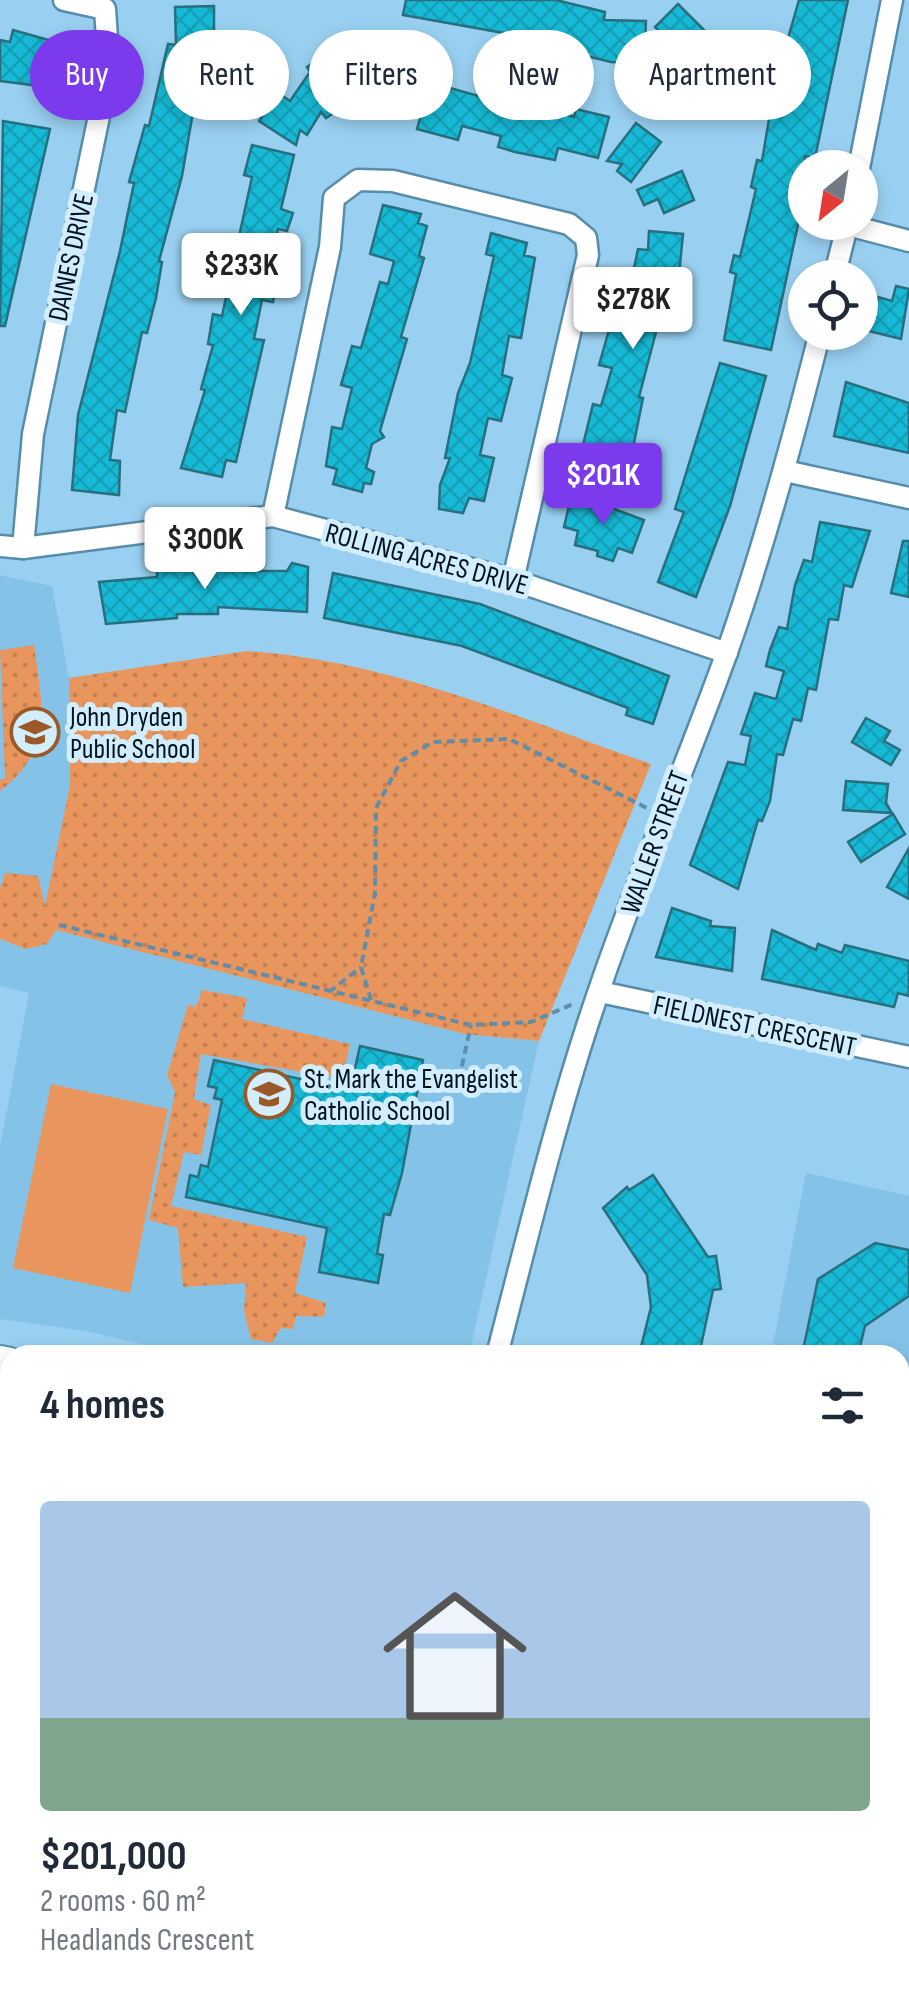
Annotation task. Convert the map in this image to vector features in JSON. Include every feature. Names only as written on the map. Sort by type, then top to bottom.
[{"type":"street","name":"DAINES DRIVE","points":[[23,548],[33,434],[109,68],[106,9],[64,0]]},
{"type":"street","points":[[863,150],[892,0]]},
{"type":"street","points":[[273,516],[330,247],[334,198],[358,180],[393,182],[568,224],[586,238],[588,255],[514,580]]},
{"type":"street","points":[[878,232],[909,241]]},
{"type":"street","name":"WALLER STREET","points":[[500,1345],[553,1134],[662,815],[727,653],[785,471],[815,350]]},
{"type":"street","points":[[785,471],[909,498]]},
{"type":"street","name":"ROLLING ACRES DRIVE","points":[[0,546],[23,548],[273,516],[514,580],[727,653]]},
{"type":"street","name":"FIELDNEST CRESCENT","points":[[600,992],[909,1058]]},
{"type":"path","points":[[371,1000],[361,966],[376,893],[376,808],[400,761],[433,742],[509,739],[662,815]]},
{"type":"path","points":[[59,925],[471,1026],[532,1022],[600,992]]},
{"type":"path","points":[[330,992],[361,966]]},
{"type":"path","points":[[458,1079],[471,1026]]},
{"type":"shaded area","name":"St. Mark the Evangelist Catholic School","points":[[0,575],[52,586],[69,678],[70,785],[42,926],[465,1034],[539,1041],[471,1345],[147,1345],[85,1331],[0,1319],[0,1147],[29,993],[0,986]]},
{"type":"shaded area","points":[[34,645],[41,725],[30,758],[0,791],[0,780],[5,778],[0,650]]},
{"type":"shaded area","points":[[247,651],[350,666],[401,679],[502,710],[651,764],[539,1041],[465,1034],[56,930],[47,944],[26,949],[0,939],[0,888],[5,873],[38,876],[45,906],[70,785],[69,678]]},
{"type":"shaded area","points":[[202,990],[247,998],[242,1019],[350,1044],[342,1079],[201,1054],[194,1099],[211,1105],[201,1155],[184,1152],[171,1206],[307,1237],[295,1293],[326,1303],[324,1317],[296,1316],[293,1329],[281,1328],[272,1343],[251,1339],[244,1311],[246,1283],[183,1287],[178,1228],[149,1220],[175,1092],[167,1075],[188,1005],[196,1007]]},
{"type":"shaded area","points":[[51,1084],[168,1109],[130,1293],[13,1268]]},
{"type":"shaded area","points":[[806,1173],[909,1196],[909,1345],[773,1345]]},
{"type":"building","points":[[406,0],[556,0],[605,12],[604,20],[646,21],[646,30],[614,30],[614,62],[594,58],[594,30],[487,30],[403,15]]},
{"type":"building","points":[[799,0],[848,0],[817,150],[788,150],[788,240],[795,240],[771,350],[724,340],[736,274],[730,272],[734,255],[740,257],[756,189],[751,187],[757,160],[762,161],[769,120],[811,120],[811,30],[790,30]]},
{"type":"building","points":[[678,4],[704,30],[658,30],[655,27]]},
{"type":"building","points":[[214,6],[214,30],[176,30],[175,7]]},
{"type":"building","points":[[13,30],[30,35],[30,85],[0,81],[0,40],[10,42]]},
{"type":"building","points":[[164,61],[164,120],[192,120],[182,176],[159,261],[162,262],[156,298],[147,333],[142,332],[125,412],[117,410],[110,460],[120,461],[119,495],[72,490],[78,415],[120,251],[134,183],[129,182],[145,125],[149,126]]},
{"type":"building","points":[[309,73],[309,120],[316,120],[307,135],[300,130],[296,145],[259,121],[289,120],[290,101]]},
{"type":"building","points":[[453,89],[473,94],[473,120],[594,120],[594,113],[609,117],[598,158],[558,148],[555,160],[515,152],[498,147],[501,136],[462,126],[458,140],[417,129],[419,120],[453,120]]},
{"type":"building","points":[[3,121],[50,129],[5,326],[0,326]]},
{"type":"building","points":[[636,123],[661,142],[631,182],[617,171],[622,164],[607,161]]},
{"type":"building","points":[[252,145],[294,155],[281,209],[293,213],[287,231],[278,229],[272,257],[281,259],[273,302],[262,300],[254,339],[264,340],[236,462],[226,460],[222,477],[181,468],[205,390],[201,389],[213,345],[208,344],[213,314],[222,316],[252,177],[244,175]]},
{"type":"building","points":[[682,171],[694,200],[664,213],[658,199],[644,205],[637,190]]},
{"type":"building","points":[[383,205],[421,214],[418,223],[427,226],[419,256],[424,258],[401,337],[407,339],[380,431],[384,437],[372,444],[366,468],[374,472],[371,484],[364,483],[362,492],[333,484],[337,469],[326,466],[332,427],[342,429],[352,388],[341,385],[352,346],[361,348],[380,282],[388,284],[394,261],[370,254]]},
{"type":"building","points":[[649,231],[683,234],[680,265],[667,310],[662,309],[639,397],[643,398],[628,473],[592,463],[596,449],[583,445],[593,404],[601,406],[612,368],[599,365],[611,323],[622,326],[638,249],[648,250]]},
{"type":"building","points":[[491,233],[527,243],[524,255],[535,258],[521,338],[509,336],[502,375],[512,378],[501,421],[488,418],[480,455],[494,458],[484,501],[469,498],[463,513],[439,509],[440,485],[450,458],[445,458],[458,393],[470,363],[494,256],[486,254]]},
{"type":"building","points":[[896,286],[909,289],[901,339],[878,333],[878,297],[892,301]]},
{"type":"building","points":[[720,363],[766,376],[730,506],[696,597],[658,582],[684,512],[675,509]]},
{"type":"building","points":[[846,382],[909,403],[909,453],[834,436]]},
{"type":"building","points":[[579,496],[644,520],[632,553],[618,548],[613,561],[597,556],[598,551],[575,545],[578,531],[564,527],[570,501],[577,502]]},
{"type":"building","points":[[820,522],[870,531],[852,587],[844,585],[838,620],[829,619],[816,690],[808,688],[801,721],[793,719],[783,755],[777,754],[770,801],[762,821],[758,820],[738,889],[690,865],[728,762],[745,765],[751,736],[741,734],[755,693],[776,699],[784,671],[766,666],[779,627],[787,629],[795,585],[804,560],[812,562]]},
{"type":"building","points":[[903,541],[909,541],[909,597],[891,593]]},
{"type":"building","points":[[259,559],[259,571],[287,571],[292,563],[308,567],[307,612],[218,607],[218,614],[177,614],[177,618],[106,624],[99,582],[157,577],[157,570],[184,567],[238,569],[243,560]]},
{"type":"building","points":[[333,573],[480,604],[669,676],[653,724],[626,715],[628,708],[462,646],[324,618]]},
{"type":"building","points":[[866,718],[890,731],[884,741],[900,750],[891,765],[852,742]]},
{"type":"building","points":[[846,781],[888,784],[886,803],[892,813],[843,810]]},
{"type":"building","points":[[893,814],[905,834],[861,862],[848,842]]},
{"type":"building","points":[[909,848],[909,899],[887,887]]},
{"type":"building","points":[[672,908],[711,921],[710,926],[735,928],[732,971],[656,957]]},
{"type":"building","points":[[772,930],[816,950],[818,944],[842,953],[845,945],[909,961],[909,996],[898,993],[894,1007],[762,979]]},
{"type":"building","points":[[360,1046],[423,1060],[402,1173],[390,1215],[384,1214],[377,1254],[383,1255],[378,1283],[319,1272],[327,1228],[186,1197],[190,1175],[198,1177],[201,1165],[208,1167],[222,1100],[214,1098],[217,1088],[208,1086],[214,1060],[350,1090]]},
{"type":"building","points":[[653,1175],[708,1257],[716,1256],[721,1289],[713,1290],[701,1345],[642,1345],[651,1307],[647,1275],[603,1208],[627,1187],[629,1190]]},
{"type":"building","points":[[875,1243],[909,1250],[909,1296],[865,1326],[860,1345],[804,1345],[818,1279]]},
{"type":"place","name":"John Dryden Public School","points":[[35,732]]},
{"type":"place","name":"St. Mark the Evangelist Catholic School","points":[[269,1094]]}]
